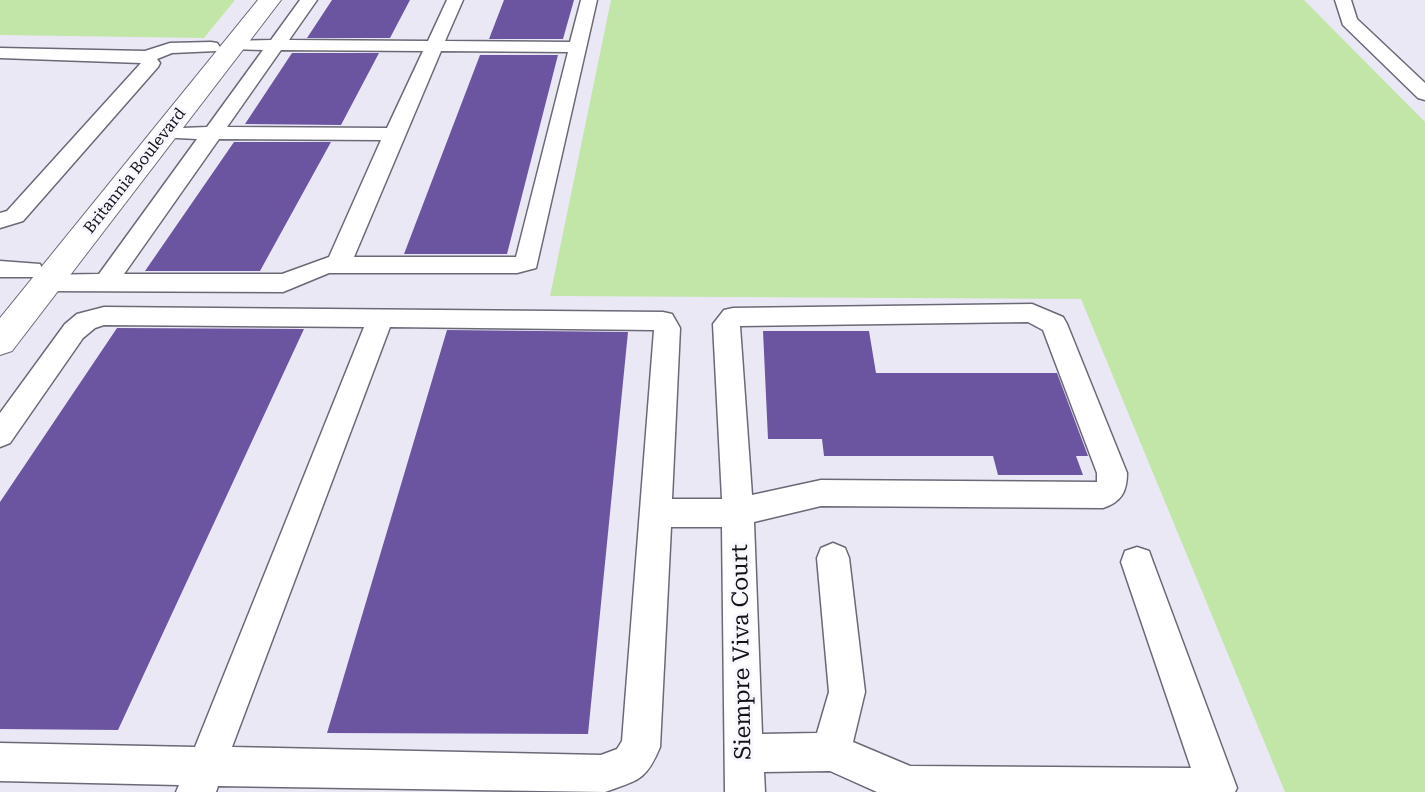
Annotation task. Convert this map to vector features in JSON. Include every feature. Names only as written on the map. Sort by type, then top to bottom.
[{"type":"main road","name":"Britannia Boulevard","points":[[0,309],[39,276],[165,132],[223,46],[250,0]]},
{"type":"main road","name":"Britannia Boulevard","points":[[0,342],[39,276],[223,46],[270,0]]},
{"type":"street","points":[[105,283],[309,0]]},
{"type":"street","points":[[338,265],[455,0]]},
{"type":"street","points":[[0,269],[105,283],[283,283],[297,280],[319,267],[338,265],[517,265],[527,262],[589,0]]},
{"type":"street","points":[[1343,0],[1349,21],[1425,94]]},
{"type":"street","points":[[0,53],[146,57],[170,48],[223,46],[578,47]]},
{"type":"street","points":[[0,221],[15,215],[41,187],[151,63],[146,57]]},
{"type":"street","points":[[165,132],[394,134]]},
{"type":"street","name":"Siempre Viva Court","points":[[738,513],[780,500],[821,493],[1104,495],[1112,486],[1112,473],[1054,324],[1032,313],[733,317],[726,324],[738,513],[745,792]]},
{"type":"street","points":[[0,435],[74,331],[86,321],[104,316],[663,321],[667,328],[641,747],[630,764],[601,774],[201,779],[0,762]]},
{"type":"street","points":[[201,779],[381,318]]},
{"type":"street","points":[[655,513],[738,513]]},
{"type":"street","points":[[831,752],[848,692],[833,558]]},
{"type":"street","points":[[744,753],[831,752],[909,786],[1217,788],[1137,562]]},
{"type":"green space","points":[[0,0],[235,0],[204,38],[0,35]]},
{"type":"green space","points":[[611,0],[1304,0],[1425,122],[1425,792],[1285,792],[1081,299],[550,296]]},
{"type":"building","points":[[332,0],[410,0],[390,38],[307,38]]},
{"type":"building","points":[[504,0],[574,0],[563,39],[489,39]]},
{"type":"building","points":[[292,53],[379,53],[341,125],[245,124]]},
{"type":"building","points":[[480,55],[558,55],[507,254],[404,254]]},
{"type":"building","points":[[234,142],[331,142],[260,271],[145,271]]},
{"type":"building","points":[[117,328],[304,329],[118,730],[0,729],[0,502]]},
{"type":"building","points":[[447,330],[628,332],[588,734],[327,733]]},
{"type":"building","points":[[763,331],[869,331],[876,373],[1057,373],[1088,456],[1076,456],[1083,475],[998,475],[993,456],[824,456],[822,439],[768,439]]}]
